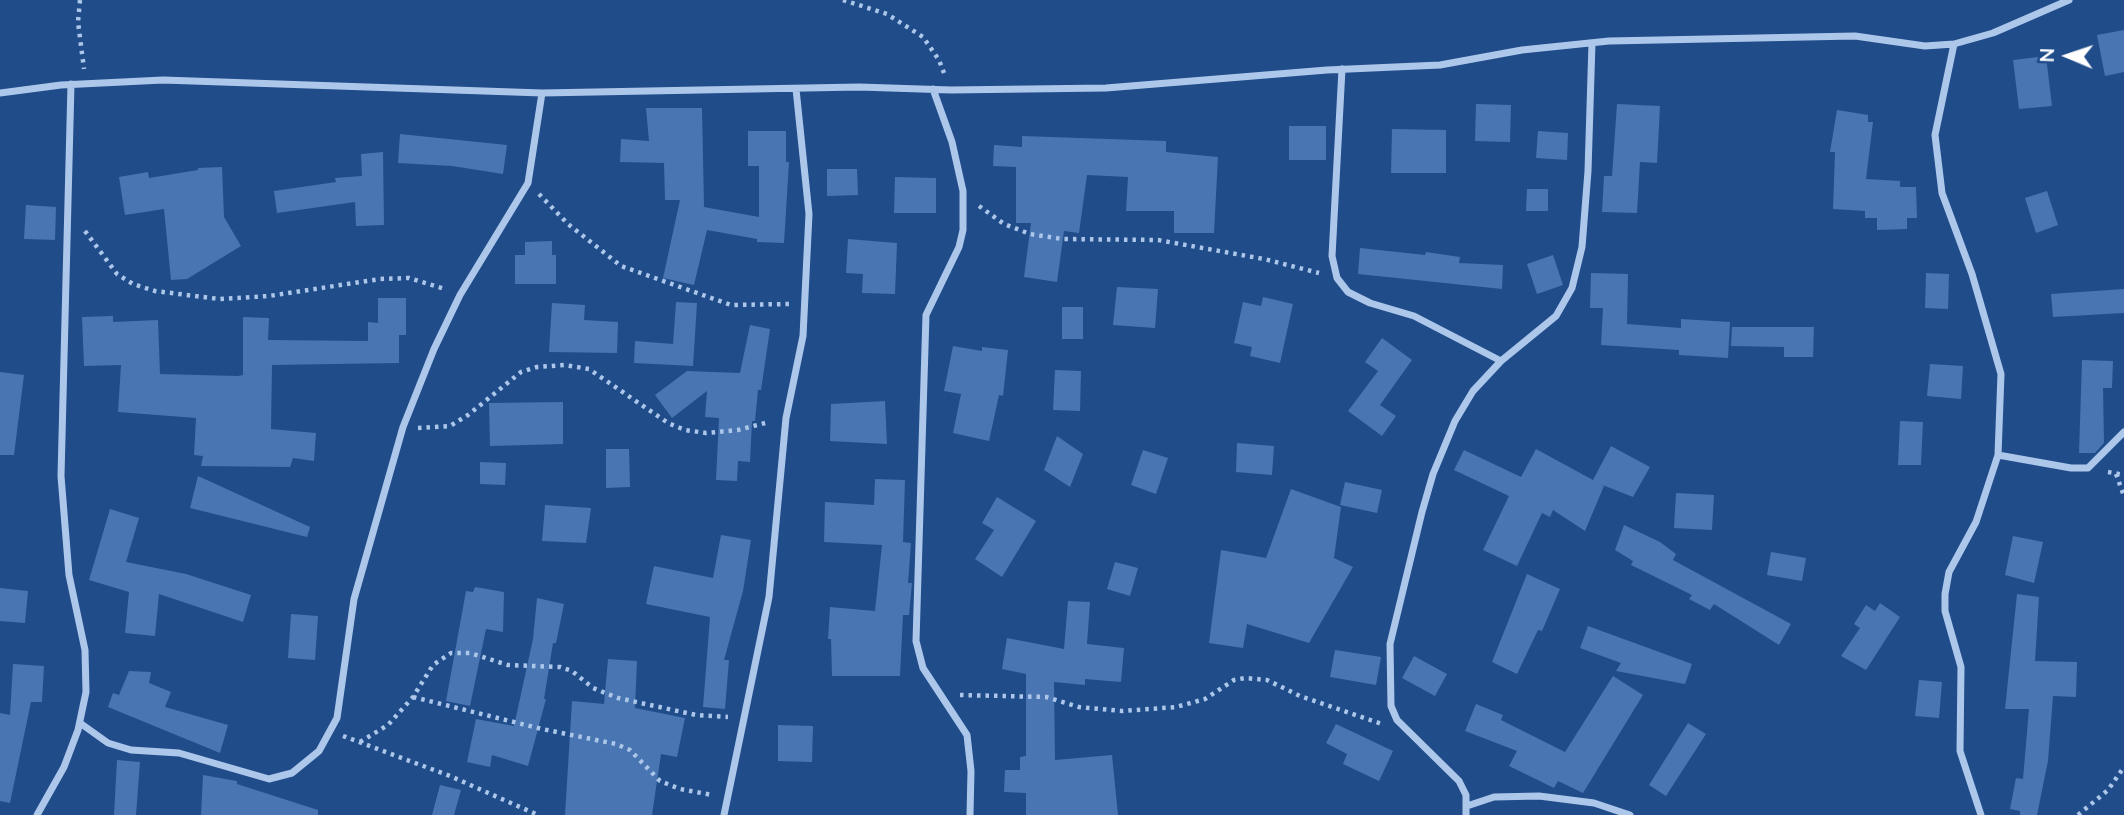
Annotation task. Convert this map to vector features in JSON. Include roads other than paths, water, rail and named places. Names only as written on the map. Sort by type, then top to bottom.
[{"type":"street","points":[[0,93],[71,84],[163,80],[542,93],[1106,88],[1177,80],[1440,65],[1522,50],[1592,43],[1725,37],[1855,36],[1925,46],[1954,44],[1993,33],[2069,0]]},
{"type":"street","points":[[1592,43],[1588,171],[1582,247],[1572,289],[1556,316],[1501,361],[1473,391],[1455,421],[1433,474],[1408,562],[1390,644],[1389,690],[1397,720],[1459,781],[1466,811],[1494,797],[1539,796],[1594,803],[1630,815]]},
{"type":"street","points":[[1954,44],[1935,135],[1942,193],[1972,274],[2001,374],[1998,456],[1976,522],[1948,572],[1945,594],[1945,611],[1961,667],[1960,751],[1981,815]]},
{"type":"street","points":[[1342,69],[1332,256],[1336,278],[1348,292],[1370,303],[1414,316],[1501,361]]},
{"type":"street","points":[[37,815],[64,767],[80,723],[86,692],[85,650],[69,575],[61,476],[71,84]]},
{"type":"street","points":[[724,815],[747,716],[769,597],[786,418],[803,336],[809,214],[796,89]]},
{"type":"street","points":[[933,89],[952,142],[963,191],[959,247],[926,315],[922,345],[916,641],[923,668],[961,722],[969,743],[970,815]]},
{"type":"street","points":[[80,723],[108,743],[131,750],[179,753],[269,779],[292,773],[319,751],[337,718],[354,599],[403,427],[434,349],[460,295],[528,183],[542,93]]},
{"type":"street","points":[[1998,456],[2071,468],[2088,468],[2124,432]]}]
